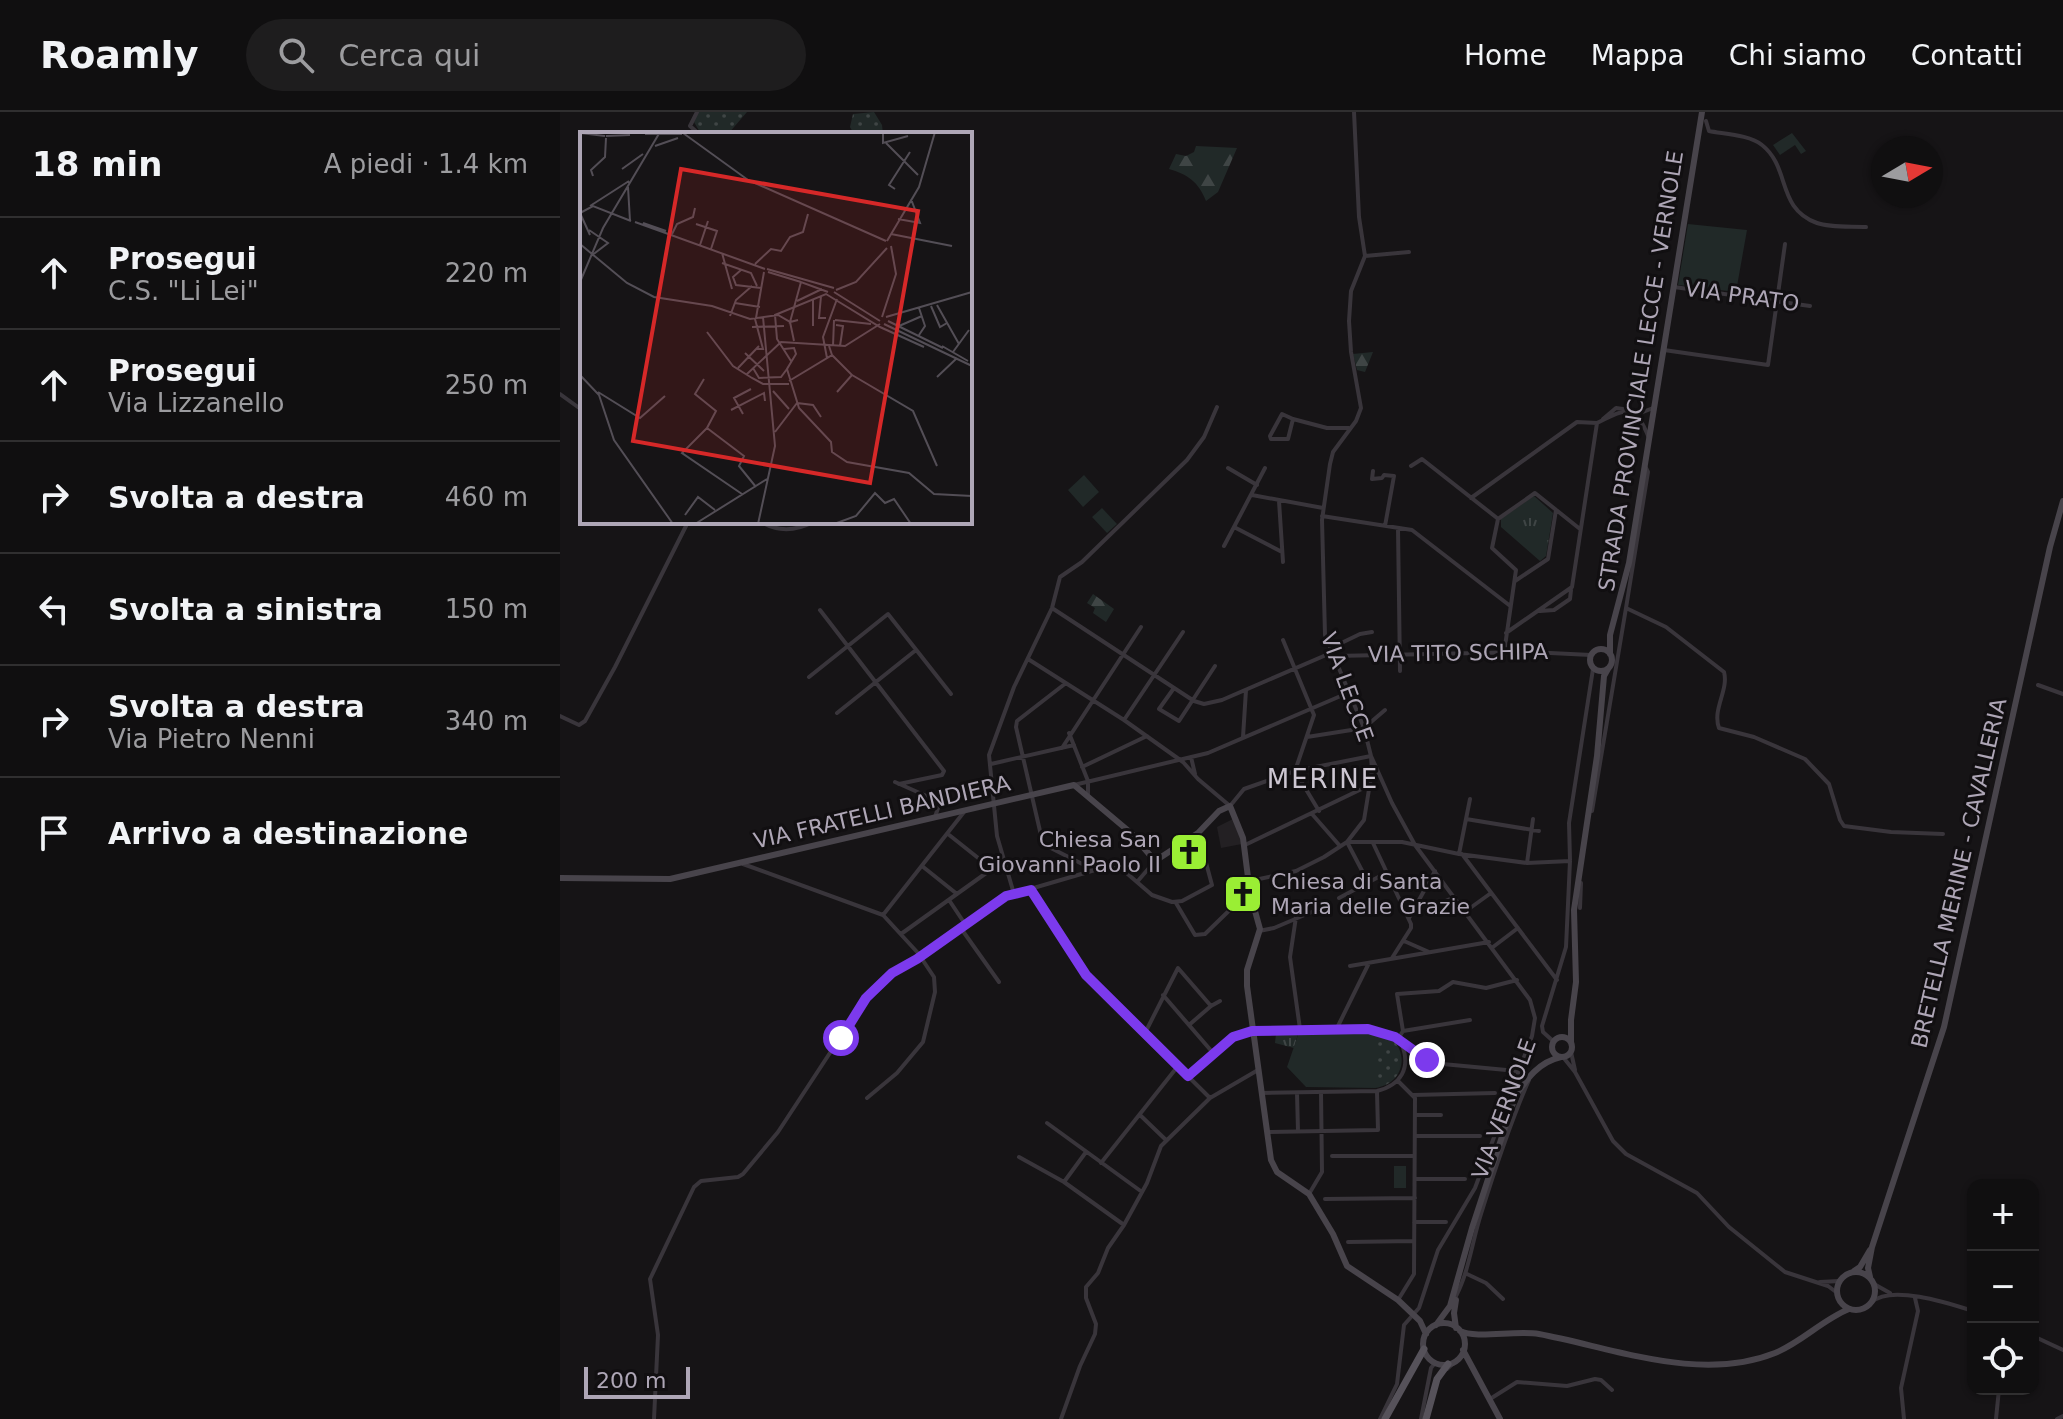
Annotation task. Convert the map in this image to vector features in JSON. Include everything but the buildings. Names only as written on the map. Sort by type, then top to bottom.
[{"type":"main road","points":[[1383,1419],[1424,1349]]},
{"type":"main road","points":[[1425,1419],[1437,1379],[1453,1362]]},
{"type":"street","points":[[697,112],[690,126],[697,132]]},
{"type":"street","points":[[1354,112],[1359,217],[1365,256],[1409,252]]},
{"type":"street","points":[[1709,112],[1703,118],[1709,131],[1755,141],[1764,146],[1783,176],[1789,203],[1816,223],[1866,227]]},
{"type":"street","name":"STRADA PROVINCIALE LECCE - VERNOLE","points":[[1602,689],[1590,658],[1610,635],[1629,563],[1703,118]]},
{"type":"street","points":[[1664,350],[1768,365],[1785,244]]},
{"type":"street","name":"VIA LECCE","points":[[1347,842],[1364,820],[1371,756],[1364,728],[1324,622],[1326,590],[1322,516],[1333,452],[1356,421],[1361,408],[1351,352],[1349,306],[1351,291],[1365,256]]},
{"type":"street","name":"VIA PRATO","points":[[1673,287],[1810,306]]},
{"type":"street","points":[[560,394],[580,409]]},
{"type":"street","points":[[1014,894],[1003,861],[993,804],[990,750],[1052,608],[1060,577],[1082,562],[1187,460],[1204,437],[1217,407]]},
{"type":"street","points":[[1643,412],[1655,407]]},
{"type":"street","points":[[1506,633],[1572,587],[1600,421],[1616,408],[1643,412],[1653,420]]},
{"type":"street","points":[[1471,498],[1577,422],[1600,421],[1621,412],[1632,413],[1642,420],[1650,441]]},
{"type":"street","points":[[1293,419],[1288,439],[1271,439],[1282,414],[1327,428],[1349,428]]},
{"type":"street","points":[[1642,420],[1653,420]]},
{"type":"street","points":[[1411,466],[1422,459],[1498,519]]},
{"type":"street","points":[[1228,468],[1257,485]]},
{"type":"street","points":[[1224,546],[1265,468]]},
{"type":"street","points":[[1600,649],[1614,656],[1626,608],[1647,469]]},
{"type":"street","points":[[1373,471],[1372,479],[1394,476],[1385,526]]},
{"type":"street","points":[[1504,653],[1516,570],[1492,548],[1498,519],[1535,493],[1580,529]]},
{"type":"street","points":[[1252,495],[1323,508]]},
{"type":"street","points":[[1279,501],[1283,562]]},
{"type":"street","name":"BRETELLA MERINE - CAVALLERIA","points":[[1872,1280],[1868,1268],[1872,1247],[1944,1027],[2050,547],[2063,501]]},
{"type":"street","points":[[1514,582],[1548,559],[1556,510]]},
{"type":"street","points":[[1322,516],[1415,532],[1510,606]]},
{"type":"street","points":[[560,716],[576,725],[585,721],[687,524]]},
{"type":"street","points":[[766,524],[782,530],[809,524]]},
{"type":"street","points":[[1234,527],[1282,553]]},
{"type":"street","points":[[1398,528],[1400,671]]},
{"type":"street","points":[[1052,608],[1193,701],[1204,704],[1246,690],[1333,652],[1360,634],[1372,632]]},
{"type":"street","points":[[1626,608],[1666,627],[1723,670],[1726,678],[1717,718],[1719,728],[1754,737],[1805,759],[1829,784],[1844,826],[1943,834]]},
{"type":"street","points":[[820,610],[944,771],[942,775],[897,783],[940,802],[935,817]]},
{"type":"street","points":[[809,677],[888,614],[951,694]]},
{"type":"street","points":[[1062,748],[1141,627]]},
{"type":"street","points":[[1124,720],[1183,632]]},
{"type":"street","name":"STRADA PROVINCIALE LECCE - VERNOLE","points":[[1571,1052],[1576,982],[1574,910],[1597,756],[1602,689],[1614,656],[1610,635]]},
{"type":"street","points":[[1283,640],[1314,715],[1296,771],[1319,811]]},
{"type":"street","points":[[837,713],[916,650]]},
{"type":"street","name":"VIA TITO SCHIPA","points":[[1333,652],[1581,653],[1590,658]]},
{"type":"street","points":[[1028,659],[1147,736],[1187,766],[1230,806],[1245,845],[1250,893],[1259,931],[1246,979],[1273,1166],[1309,1194],[1333,1234],[1347,1266],[1415,1310],[1426,1334],[1424,1349],[1428,1358],[1435,1363],[1453,1362],[1472,1368]]},
{"type":"street","points":[[1174,688],[1159,709],[1179,721],[1215,666]]},
{"type":"street","points":[[1580,908],[1584,857],[1611,669],[1595,670],[1569,823],[1566,947],[1543,1032],[1553,1045],[1555,1055],[1562,1057],[1575,1072],[1613,1141],[1626,1154],[1697,1193],[1729,1227],[1785,1272],[1818,1282],[1836,1292]]},
{"type":"street","points":[[1066,683],[1016,723],[1043,844],[1095,870]]},
{"type":"street","points":[[2038,685],[2063,694]]},
{"type":"street","points":[[1243,737],[1246,690]]},
{"type":"street","name":"VIA FRATELLI BANDIERA","points":[[560,878],[656,880],[1031,796],[1208,753],[1350,692]]},
{"type":"street","points":[[1307,737],[1364,728],[1385,710]]},
{"type":"street","points":[[1069,733],[1088,781],[1086,786],[1090,797]]},
{"type":"street","points":[[1082,767],[1147,736]]},
{"type":"street","points":[[989,764],[1074,745]]},
{"type":"street","points":[[1137,882],[1155,861],[1198,833],[1219,811],[1230,806],[1244,789],[1296,771],[1371,756]]},
{"type":"street","name":"VIA VERNOLE","points":[[1371,756],[1414,844],[1517,980],[1530,1000],[1535,1018],[1532,1036],[1475,1188],[1438,1250],[1415,1310],[1404,1325],[1397,1384],[1383,1419]]},
{"type":"street","points":[[1191,757],[1195,776]]},
{"type":"street","points":[[1074,785],[1131,833],[1155,861]]},
{"type":"street","points":[[1245,845],[1370,785]]},
{"type":"street","points":[[1470,799],[1460,854],[1557,981]]},
{"type":"street","points":[[883,915],[966,810]]},
{"type":"street","points":[[1312,814],[1340,846]]},
{"type":"street","points":[[1466,819],[1539,831]]},
{"type":"street","points":[[1527,863],[1533,819]]},
{"type":"street","points":[[1176,903],[1212,885],[1198,833]]},
{"type":"street","points":[[948,834],[992,869]]},
{"type":"street","points":[[1250,881],[1296,871],[1347,842],[1402,842],[1527,863],[1570,861]]},
{"type":"street","points":[[1347,842],[1368,882]]},
{"type":"street","points":[[1373,843],[1411,928],[1392,959]]},
{"type":"street","points":[[901,934],[1003,861]]},
{"type":"street","points":[[741,863],[883,915],[920,955],[934,977],[935,992],[923,1042],[897,1073],[867,1098]]},
{"type":"street","points":[[922,866],[957,894]]},
{"type":"street","points":[[654,1419],[658,1335],[650,1279],[694,1187],[701,1181],[743,1174],[778,1132],[866,998],[892,973],[1006,896],[1095,870],[1119,869],[1152,895],[1176,903],[1195,935],[1205,934],[1239,901]]},
{"type":"street","points":[[1408,918],[1435,871]]},
{"type":"street","points":[[1339,898],[1386,873]]},
{"type":"street","points":[[1031,890],[1086,975],[1210,1098]]},
{"type":"street","points":[[1466,911],[1491,893]]},
{"type":"street","points":[[1438,904],[1455,897]]},
{"type":"street","points":[[949,900],[962,926],[999,982]]},
{"type":"street","points":[[1293,904],[1296,917],[1290,957],[1300,1029]]},
{"type":"street","points":[[1259,931],[1314,911]]},
{"type":"street","points":[[1350,966],[1491,944],[1518,928]]},
{"type":"street","points":[[1404,941],[1431,952]]},
{"type":"street","points":[[1337,1028],[1369,963]]},
{"type":"street","points":[[1145,1033],[1178,968],[1211,1006]]},
{"type":"street","points":[[1262,1093],[1388,1089],[1398,1081],[1406,1065],[1399,1040],[1403,1031],[1397,994],[1439,991],[1453,982],[1481,988],[1517,980]]},
{"type":"street","points":[[1163,995],[1214,1054]]},
{"type":"street","points":[[1189,1025],[1220,1001]]},
{"type":"street","points":[[1403,1031],[1470,1020]]},
{"type":"street","name":"STRADA PROVINCIALE LECCE - VERNOLE","points":[[1561,1037],[1571,1020]]},
{"type":"street","points":[[1188,1076],[1233,1037],[1252,1031],[1337,1028],[1388,1033],[1432,1063],[1517,1071]]},
{"type":"street","points":[[1500,1419],[1464,1348],[1454,1313],[1456,1296],[1476,1215],[1515,1097],[1561,1037],[1571,1042]]},
{"type":"street","points":[[1542,1065],[1571,1052],[1575,1072]]},
{"type":"street","points":[[1101,1163],[1178,1066]]},
{"type":"street","points":[[1061,1419],[1095,1334],[1096,1324],[1086,1298],[1086,1287],[1098,1273],[1108,1248],[1142,1192],[1158,1153],[1166,1140],[1210,1098],[1258,1070]]},
{"type":"street","points":[[1398,1081],[1413,1095],[1415,1115],[1414,1274],[1398,1300]]},
{"type":"street","points":[[1267,1132],[1378,1130],[1377,1091]]},
{"type":"street","points":[[1309,1194],[1322,1172],[1321,1092]]},
{"type":"street","points":[[1297,1093],[1298,1131]]},
{"type":"street","points":[[1413,1095],[1495,1093]]},
{"type":"street","points":[[1140,1115],[1166,1140]]},
{"type":"street","points":[[1415,1115],[1441,1115]]},
{"type":"street","points":[[1047,1123],[1142,1192]]},
{"type":"street","points":[[1415,1136],[1480,1136]]},
{"type":"street","points":[[1064,1182],[1086,1152]]},
{"type":"street","points":[[1332,1156],[1415,1156]]},
{"type":"street","points":[[1019,1157],[1064,1182],[1124,1225]]},
{"type":"street","points":[[1415,1179],[1465,1179]]},
{"type":"street","points":[[1325,1199],[1415,1198]]},
{"type":"street","points":[[1414,1222],[1446,1222]]},
{"type":"street","points":[[1348,1242],[1414,1241]]},
{"type":"street","name":"BRETELLA MERINE - CAVALLERIA","points":[[1854,1271],[1872,1247]]},
{"type":"street","points":[[1466,1265],[1470,1274],[1493,1287],[1503,1299]]},
{"type":"street","points":[[1426,1334],[1448,1312],[1466,1265]]},
{"type":"street","points":[[1896,1295],[1879,1289],[1872,1280],[1854,1271],[1839,1281],[1836,1292],[1839,1301],[1849,1309],[1858,1311],[1881,1295],[1940,1300],[1967,1309]]},
{"type":"street","points":[[1456,1296],[1470,1274]]},
{"type":"street","points":[[1872,1280],[1876,1293],[1872,1302]]},
{"type":"street","points":[[1818,1282],[1839,1281]]},
{"type":"street","points":[[1904,1419],[1901,1388],[1918,1311],[1915,1298]]},
{"type":"street","points":[[1824,1325],[1839,1301]]},
{"type":"street","points":[[1420,1321],[1435,1326],[1449,1324],[1468,1335],[1533,1333],[1678,1363],[1707,1365],[1741,1362],[1773,1354],[1849,1309]]},
{"type":"street","points":[[1453,1362],[1474,1337],[1482,1334]]},
{"type":"street","points":[[2039,1339],[2063,1350]]},
{"type":"street","points":[[1425,1419],[1431,1368],[1435,1363]]},
{"type":"street","points":[[1490,1399],[1517,1382],[1567,1386],[1595,1379],[1601,1380],[1612,1390]]},
{"type":"street","points":[[1996,1419],[1998,1395]]},
{"type":"street","points":[[2057,1419],[2063,1416]]},
{"type":"shaded area","points":[[1235,818],[1242,844],[1221,848],[1217,827]]},
{"type":"green space","points":[[698,112],[747,112],[730,132],[700,132],[694,122]]},
{"type":"green space","points":[[874,112],[883,132],[853,132],[850,127],[853,114]]},
{"type":"green space","points":[[1792,133],[1806,151],[1801,154],[1795,145],[1780,155],[1773,145]]},
{"type":"green space","points":[[1196,146],[1237,148],[1218,192],[1206,201],[1192,180],[1169,169],[1176,154],[1186,156],[1194,152]]},
{"type":"green space","points":[[1688,224],[1747,230],[1736,292],[1678,285]]},
{"type":"green space","points":[[1373,352],[1365,372],[1357,370],[1353,354]]},
{"type":"green space","points":[[1084,475],[1099,492],[1083,507],[1068,490]]},
{"type":"green space","points":[[1534,496],[1553,513],[1546,556],[1540,561],[1501,527],[1501,519]]},
{"type":"green space","points":[[1102,508],[1117,524],[1107,533],[1092,517]]},
{"type":"green space","points":[[1093,594],[1114,609],[1106,622],[1093,613],[1095,608],[1087,603]]},
{"type":"green space","points":[[1299,1032],[1375,1032],[1375,1088],[1306,1087],[1287,1067]]},
{"type":"green space","points":[[1375,1032],[1395,1042],[1402,1060],[1395,1078],[1375,1088]]},
{"type":"green space","points":[[1276,1034],[1298,1034],[1294,1048],[1275,1043]]},
{"type":"green space","points":[[1394,1166],[1406,1166],[1406,1188],[1394,1188]]},
{"type":"place","name":"Chiesa San Giovanni Paolo II","points":[[1189,852]]},
{"type":"place","name":"Chiesa di Santa Maria delle Grazie","points":[[1243,894]]},
{"type":"district","name":"MERINE","points":[[1323,779]]},
{"type":"route","points":[[841,1038],[866,998],[898,968],[917,959],[1006,896],[1031,890],[1086,975],[1188,1076],[1233,1037],[1252,1031],[1368,1029],[1388,1033],[1427,1060]]}]
